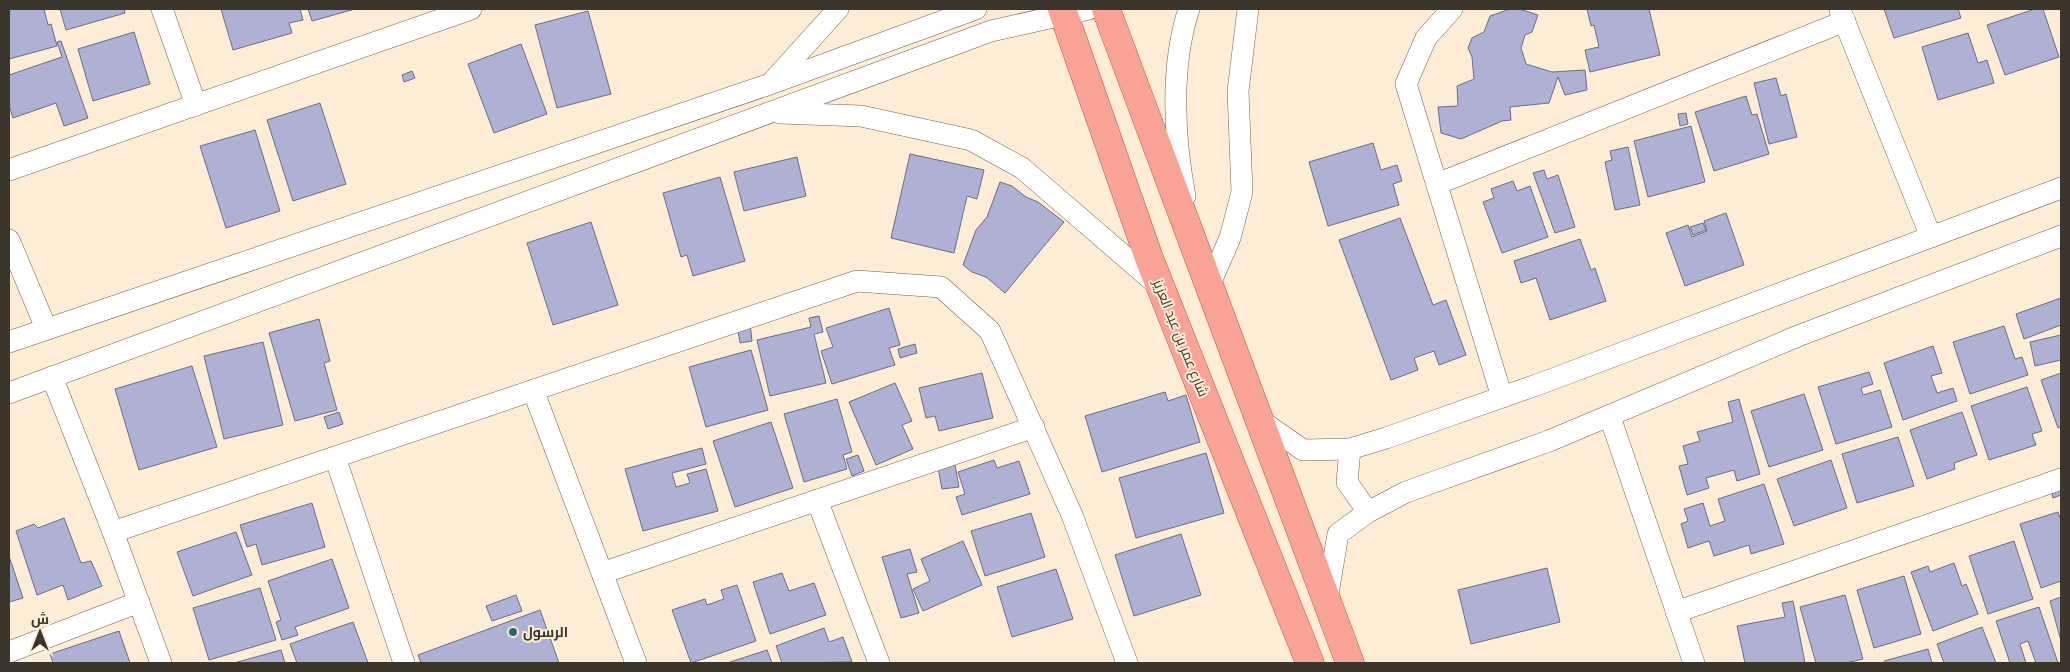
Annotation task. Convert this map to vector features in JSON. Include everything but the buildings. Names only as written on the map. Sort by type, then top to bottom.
[{"type":"main road","points":[[1106,9],[1350,663]]},
{"type":"main road","name":"شارع عمر بن عبد العزيز","points":[[1072,11],[1160,287],[1310,663]]},
{"type":"street","points":[[162,9],[196,105]]},
{"type":"street","points":[[9,170],[471,9]]},
{"type":"street","points":[[770,84],[838,9]]},
{"type":"street","points":[[9,342],[770,84],[976,9]]},
{"type":"street","points":[[1189,9],[1185,21],[1176,91],[1178,156],[1194,243]]},
{"type":"street","points":[[1209,286],[1230,238],[1242,192],[1238,91],[1248,9]]},
{"type":"street","points":[[1452,9],[1426,38],[1406,84],[1502,397]]},
{"type":"street","points":[[9,393],[991,31],[1072,11]]},
{"type":"street","points":[[1437,184],[1842,15],[1931,237]]},
{"type":"street","points":[[769,112],[861,116],[971,140],[1022,168],[1160,287]]},
{"type":"street","points":[[1260,420],[1304,450],[1350,449],[1502,397],[2061,188]]},
{"type":"street","points":[[1327,600],[1338,534],[1368,512],[1406,492],[1610,417],[1798,336],[2061,236]]},
{"type":"street","points":[[9,240],[46,328]]},
{"type":"street","points":[[113,532],[857,281],[941,287],[990,331],[1034,426],[1072,515],[1127,663]]},
{"type":"street","points":[[52,377],[113,532],[161,663]]},
{"type":"street","points":[[533,390],[636,663]]},
{"type":"street","points":[[1610,417],[1694,663]]},
{"type":"street","points":[[602,573],[1034,426]]},
{"type":"street","points":[[1350,449],[1347,482],[1368,512]]},
{"type":"street","points":[[335,457],[404,663]]},
{"type":"street","points":[[1676,612],[2061,479]]},
{"type":"street","points":[[817,500],[879,663]]},
{"type":"street","points":[[9,652],[138,602]]},
{"type":"place","name":"الرسول","points":[[513,632]]}]
